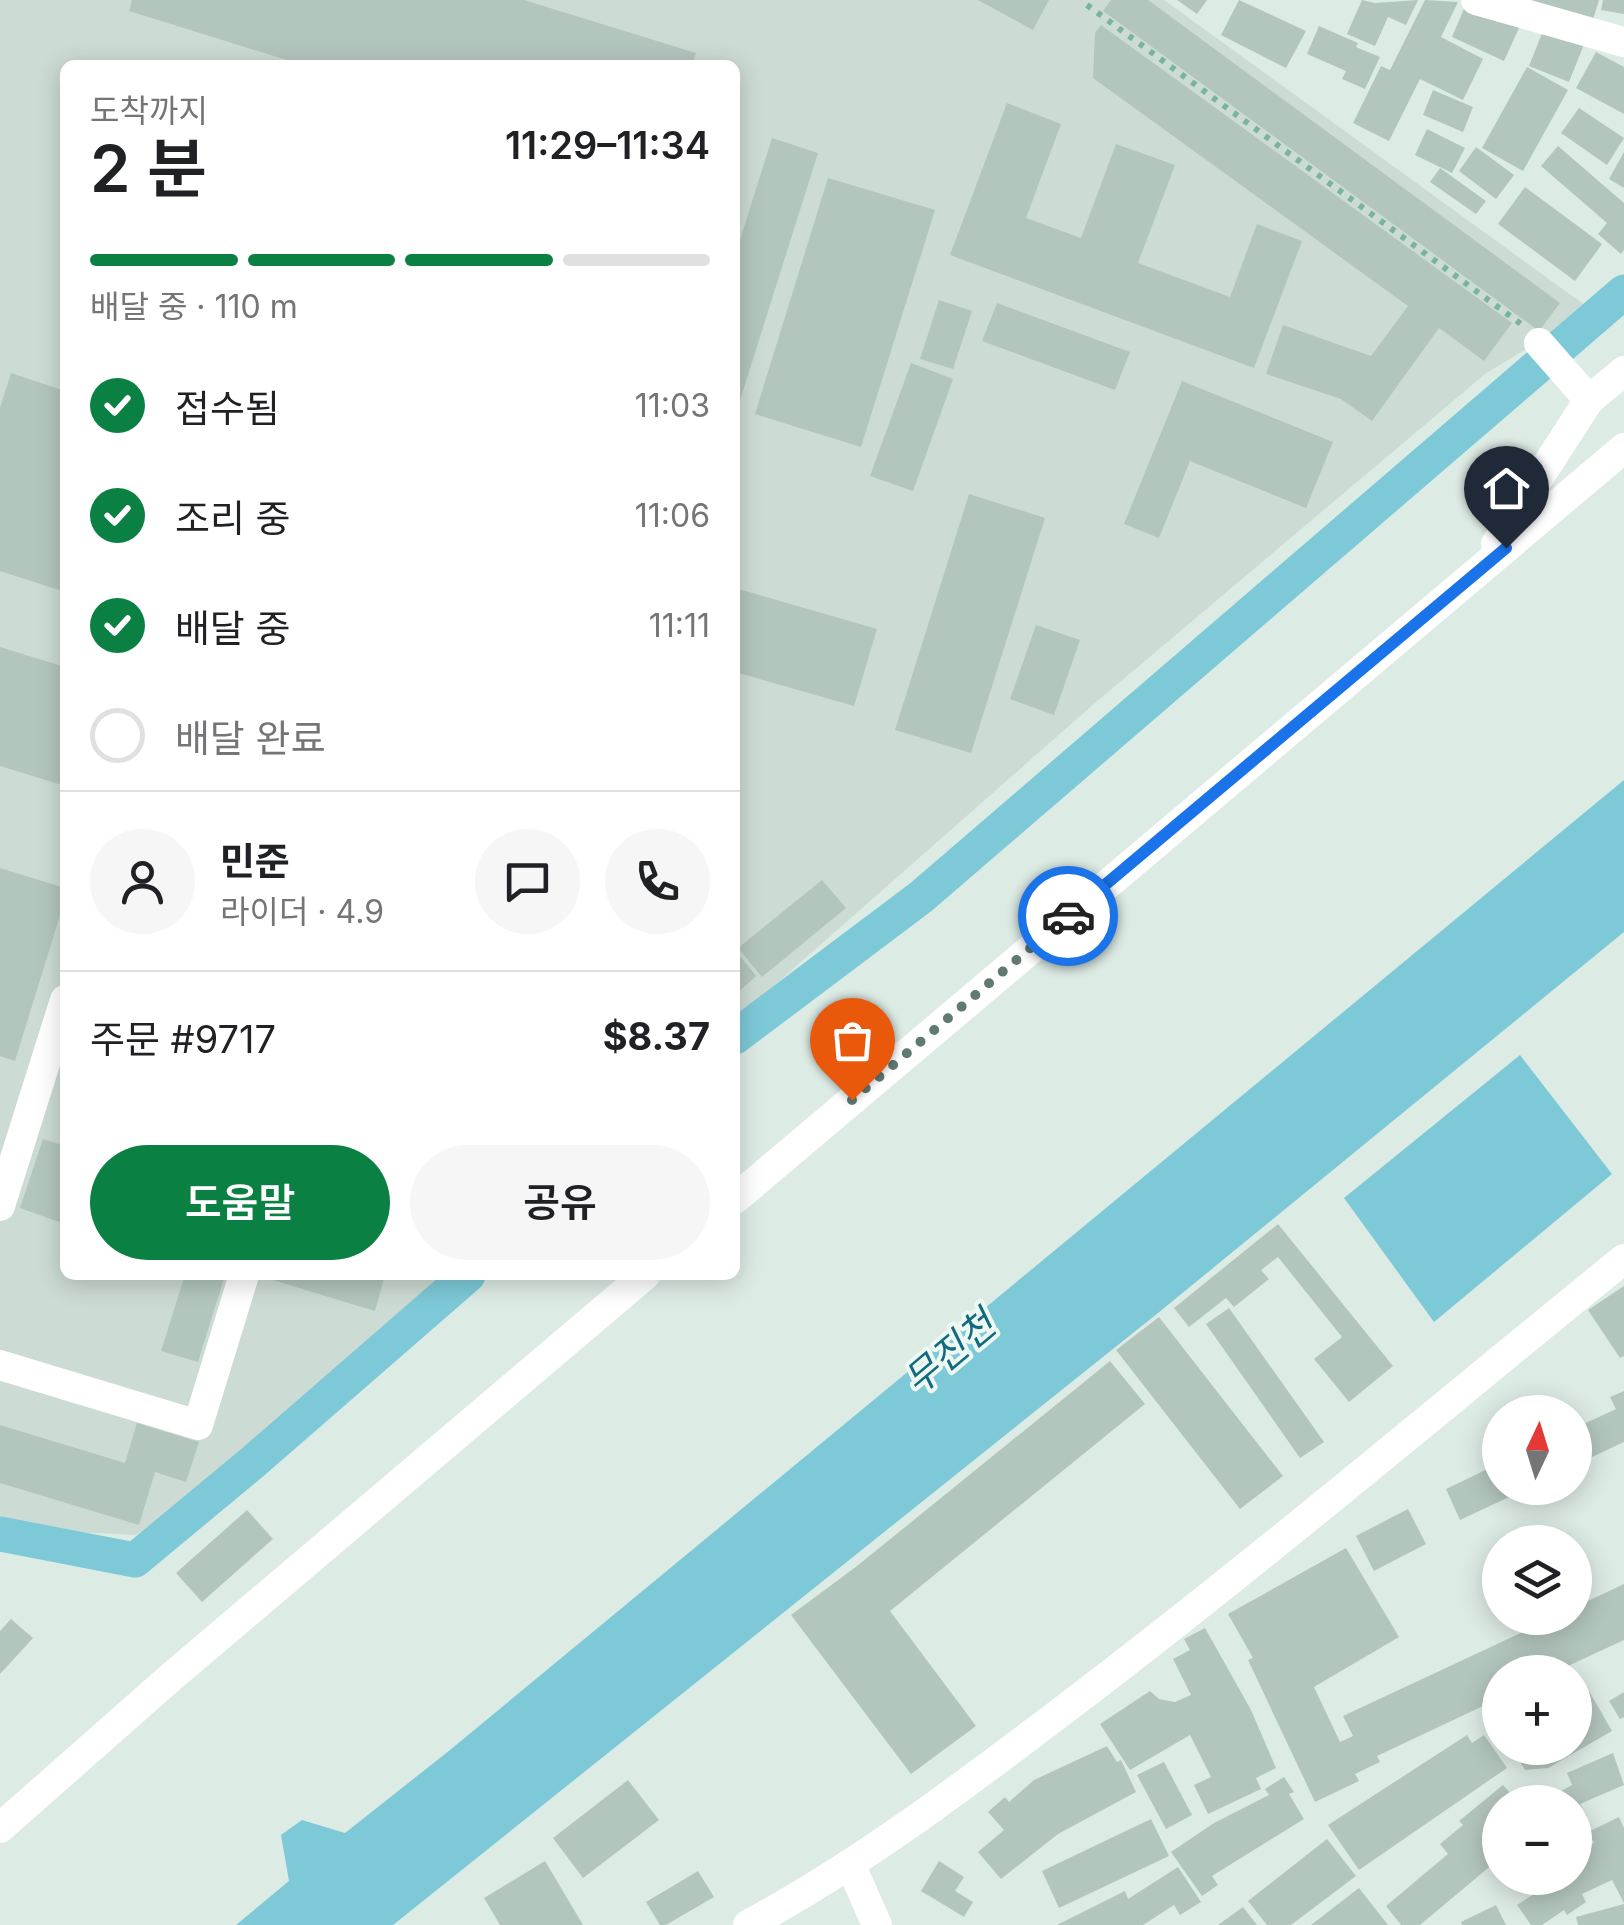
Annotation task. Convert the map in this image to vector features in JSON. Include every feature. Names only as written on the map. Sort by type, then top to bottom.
[{"type":"street","points":[[1476,0],[1624,42]]},
{"type":"street","points":[[1539,343],[1581,392]]},
{"type":"street","points":[[1476,574],[1581,392],[1624,371]]},
{"type":"street","points":[[740,1195],[1624,448]]},
{"type":"street","points":[[0,1206],[60,1016]]},
{"type":"street","points":[[748,1925],[851,1866],[915,1823],[1162,1635],[1624,1259]]},
{"type":"street","points":[[0,1365],[198,1425],[242,1280]]},
{"type":"street","points":[[0,1828],[170,1678],[639,1280]]},
{"type":"street","points":[[851,1866],[877,1925]]},
{"type":"path","points":[[1087,5],[1514,318],[1539,343]]},
{"type":"shaded area","points":[[0,0],[1164,0],[1586,306],[1562,327],[1485,374],[1095,703],[740,1016],[740,60],[60,60],[60,1280],[437,1280],[187,1500],[136,1535],[75,1532],[0,1517]]},
{"type":"water","name":"무진천","points":[[1624,780],[1624,932],[1158,1313],[393,1925],[236,1925],[289,1881],[281,1835],[302,1820],[345,1833]]},
{"type":"water","points":[[1520,1055],[1612,1174],[1434,1322],[1344,1198]]},
{"type":"building","points":[[132,0],[524,0],[696,53],[694,60],[287,60],[129,11]]},
{"type":"building","points":[[978,0],[1049,0],[1033,30]]},
{"type":"building","points":[[1111,0],[1148,0],[1560,303],[1539,331],[1103,11]]},
{"type":"building","points":[[1177,0],[1207,0],[1197,14]]},
{"type":"building","points":[[1239,0],[1306,31],[1286,68],[1221,35]]},
{"type":"building","points":[[1362,0],[1418,0],[1406,25],[1388,17],[1375,46],[1347,34]]},
{"type":"building","points":[[1425,0],[1458,2],[1441,37],[1483,59],[1463,100],[1420,79],[1389,141],[1353,123],[1381,66],[1390,70]]},
{"type":"building","points":[[1529,0],[1599,0],[1592,23]]},
{"type":"building","points":[[1603,0],[1624,0],[1624,14],[1601,10]]},
{"type":"building","points":[[1466,4],[1519,28],[1504,61],[1452,37]]},
{"type":"building","points":[[1101,25],[1512,323],[1484,361],[1439,328],[1372,421],[1341,399],[1266,374],[1283,325],[1371,356],[1408,306],[1093,78],[1095,33]]},
{"type":"building","points":[[1319,26],[1380,57],[1365,89],[1342,79],[1346,71],[1307,54]]},
{"type":"building","points":[[1545,26],[1585,42],[1569,82],[1529,66]]},
{"type":"building","points":[[1596,52],[1624,67],[1624,114],[1576,88]]},
{"type":"building","points":[[1527,67],[1568,90],[1523,171],[1482,148]]},
{"type":"building","points":[[1433,90],[1473,107],[1463,132],[1423,115]]},
{"type":"building","points":[[1007,103],[1061,124],[1026,218],[1081,238],[1116,144],[1175,165],[1138,263],[1230,297],[1257,224],[1302,241],[1254,368],[950,255]]},
{"type":"building","points":[[1579,108],[1624,138],[1607,165],[1561,133]]},
{"type":"building","points":[[1427,129],[1465,148],[1452,173],[1415,155]]},
{"type":"building","points":[[772,138],[818,153],[740,400],[740,240]]},
{"type":"building","points":[[1558,146],[1624,203],[1621,254],[1598,234],[1607,223],[1541,166]]},
{"type":"building","points":[[1476,147],[1514,175],[1496,199],[1459,171]]},
{"type":"building","points":[[1624,152],[1624,188],[1609,179]]},
{"type":"building","points":[[1440,168],[1486,201],[1476,214],[1430,182]]},
{"type":"building","points":[[828,178],[935,210],[861,447],[755,414]]},
{"type":"building","points":[[1525,187],[1602,244],[1575,281],[1498,224]]},
{"type":"building","points":[[939,300],[972,311],[953,369],[920,359]]},
{"type":"building","points":[[997,303],[1130,352],[1115,390],[982,341]]},
{"type":"building","points":[[911,363],[953,379],[913,491],[870,476]]},
{"type":"building","points":[[11,373],[60,389],[60,590],[0,571],[0,408]]},
{"type":"building","points":[[1182,381],[1333,442],[1306,508],[1190,461],[1159,538],[1124,524]]},
{"type":"building","points":[[969,494],[1045,518],[971,753],[895,730]]},
{"type":"building","points":[[740,589],[877,629],[854,706],[740,673]]},
{"type":"building","points":[[1036,625],[1080,640],[1054,715],[1010,699]]},
{"type":"building","points":[[0,647],[60,665],[60,784],[0,766]]},
{"type":"building","points":[[0,868],[60,886],[60,915],[15,1061],[0,1056]]},
{"type":"building","points":[[822,880],[846,908],[762,977],[740,946]]},
{"type":"building","points":[[740,956],[756,976],[740,990]]},
{"type":"building","points":[[43,1139],[60,1144],[60,1222],[20,1208]]},
{"type":"building","points":[[1278,1224],[1393,1366],[1349,1402],[1314,1359],[1342,1337],[1278,1257],[1261,1270],[1269,1279],[1234,1307],[1226,1298],[1189,1327],[1174,1308]]},
{"type":"building","points":[[183,1280],[223,1280],[198,1362],[161,1351]]},
{"type":"building","points":[[273,1280],[384,1280],[375,1311]]},
{"type":"building","points":[[1624,1286],[1624,1356],[1620,1358],[1588,1310]]},
{"type":"building","points":[[1229,1308],[1324,1442],[1300,1458],[1206,1324]]},
{"type":"building","points":[[1159,1317],[1283,1476],[1240,1509],[1116,1350]]},
{"type":"building","points":[[1110,1361],[1145,1404],[890,1611],[976,1726],[911,1774],[791,1615]]},
{"type":"building","points":[[1624,1391],[1624,1442],[1592,1457],[1592,1420],[1616,1409],[1610,1397]]},
{"type":"building","points":[[137,1423],[199,1442],[186,1482],[155,1472],[139,1525],[0,1483],[0,1425],[125,1463]]},
{"type":"building","points":[[1482,1472],[1482,1505],[1492,1505],[1460,1520],[1446,1489]]},
{"type":"building","points":[[1408,1509],[1426,1544],[1374,1571],[1356,1536]]},
{"type":"building","points":[[247,1510],[273,1539],[202,1602],[176,1573]]},
{"type":"building","points":[[1346,1548],[1399,1637],[1314,1687],[1340,1742],[1353,1736],[1343,1716],[1517,1635],[1592,1635],[1592,1599],[1624,1584],[1624,1640],[1592,1655],[1482,1655],[1482,1706],[1377,1756],[1380,1762],[1355,1774],[1359,1781],[1315,1802],[1248,1660],[1253,1658],[1228,1614]]},
{"type":"building","points":[[11,1619],[33,1638],[0,1674],[0,1631]]},
{"type":"building","points":[[1205,1628],[1251,1710],[1276,1768],[1256,1778],[1261,1789],[1208,1814],[1194,1785],[1211,1777],[1190,1735],[1130,1770],[1100,1724],[1150,1691],[1159,1699],[1175,1702],[1191,1695],[1173,1659],[1190,1650],[1184,1639]]},
{"type":"building","points":[[1624,1692],[1624,1717],[1620,1719],[1609,1701]]},
{"type":"building","points":[[1592,1696],[1612,1731],[1592,1743]]},
{"type":"building","points":[[1467,1735],[1472,1743],[1482,1736],[1482,1765],[1507,1768],[1359,1870],[1328,1825]]},
{"type":"building","points":[[1107,1746],[1117,1762],[1121,1760],[1136,1792],[1058,1834],[1001,1879],[978,1852],[1004,1830],[988,1812],[1005,1797],[1009,1802],[1034,1780]]},
{"type":"building","points":[[1613,1753],[1624,1785],[1592,1799],[1592,1785],[1572,1785],[1567,1773]]},
{"type":"building","points":[[1164,1762],[1192,1815],[1166,1829],[1137,1775]]},
{"type":"building","points":[[1522,1765],[1553,1765],[1548,1768],[1525,1770]]},
{"type":"building","points":[[1284,1777],[1304,1819],[1212,1876],[1218,1885],[1202,1896],[1171,1852],[1214,1823],[1269,1795],[1265,1789]]},
{"type":"building","points":[[628,1780],[659,1820],[583,1878],[553,1838]]},
{"type":"building","points":[[1482,1802],[1482,1873],[1420,1925],[1401,1925],[1386,1906],[1448,1854],[1440,1844],[1463,1825],[1459,1821]]},
{"type":"building","points":[[1619,1817],[1624,1828],[1624,1903],[1612,1880],[1592,1889],[1592,1830]]},
{"type":"building","points":[[1151,1819],[1169,1856],[1059,1908],[1042,1871]]},
{"type":"building","points":[[1327,1839],[1356,1876],[1291,1925],[1267,1925],[1248,1901]]},
{"type":"building","points":[[545,1861],[583,1925],[500,1925],[484,1898]]},
{"type":"building","points":[[939,1861],[964,1877],[955,1891],[973,1902],[964,1917],[921,1891]]},
{"type":"building","points":[[1178,1867],[1201,1902],[1180,1915],[1174,1905],[1143,1925],[1057,1925],[1125,1891],[1128,1899]]},
{"type":"building","points":[[698,1871],[714,1897],[660,1925],[646,1902]]},
{"type":"building","points":[[1359,1888],[1388,1925],[1311,1925]]},
{"type":"building","points":[[1532,1895],[1582,1895],[1586,1902],[1567,1915],[1564,1910],[1542,1925],[1531,1925],[1517,1905]]},
{"type":"building","points":[[1624,1904],[1624,1925],[1578,1925],[1576,1917]]},
{"type":"building","points":[[1496,1905],[1506,1925],[1462,1925],[1461,1922]]},
{"type":"building","points":[[1243,1907],[1257,1925],[1218,1925]]},
{"type":"waterway","points":[[740,1033],[921,897],[1624,292]]},
{"type":"waterway","points":[[0,1534],[135,1560],[462,1280]]},
{"type":"way so far","points":[[852,1100],[1068,916]]},
{"type":"route","points":[[1068,916],[1506,548]]}]
